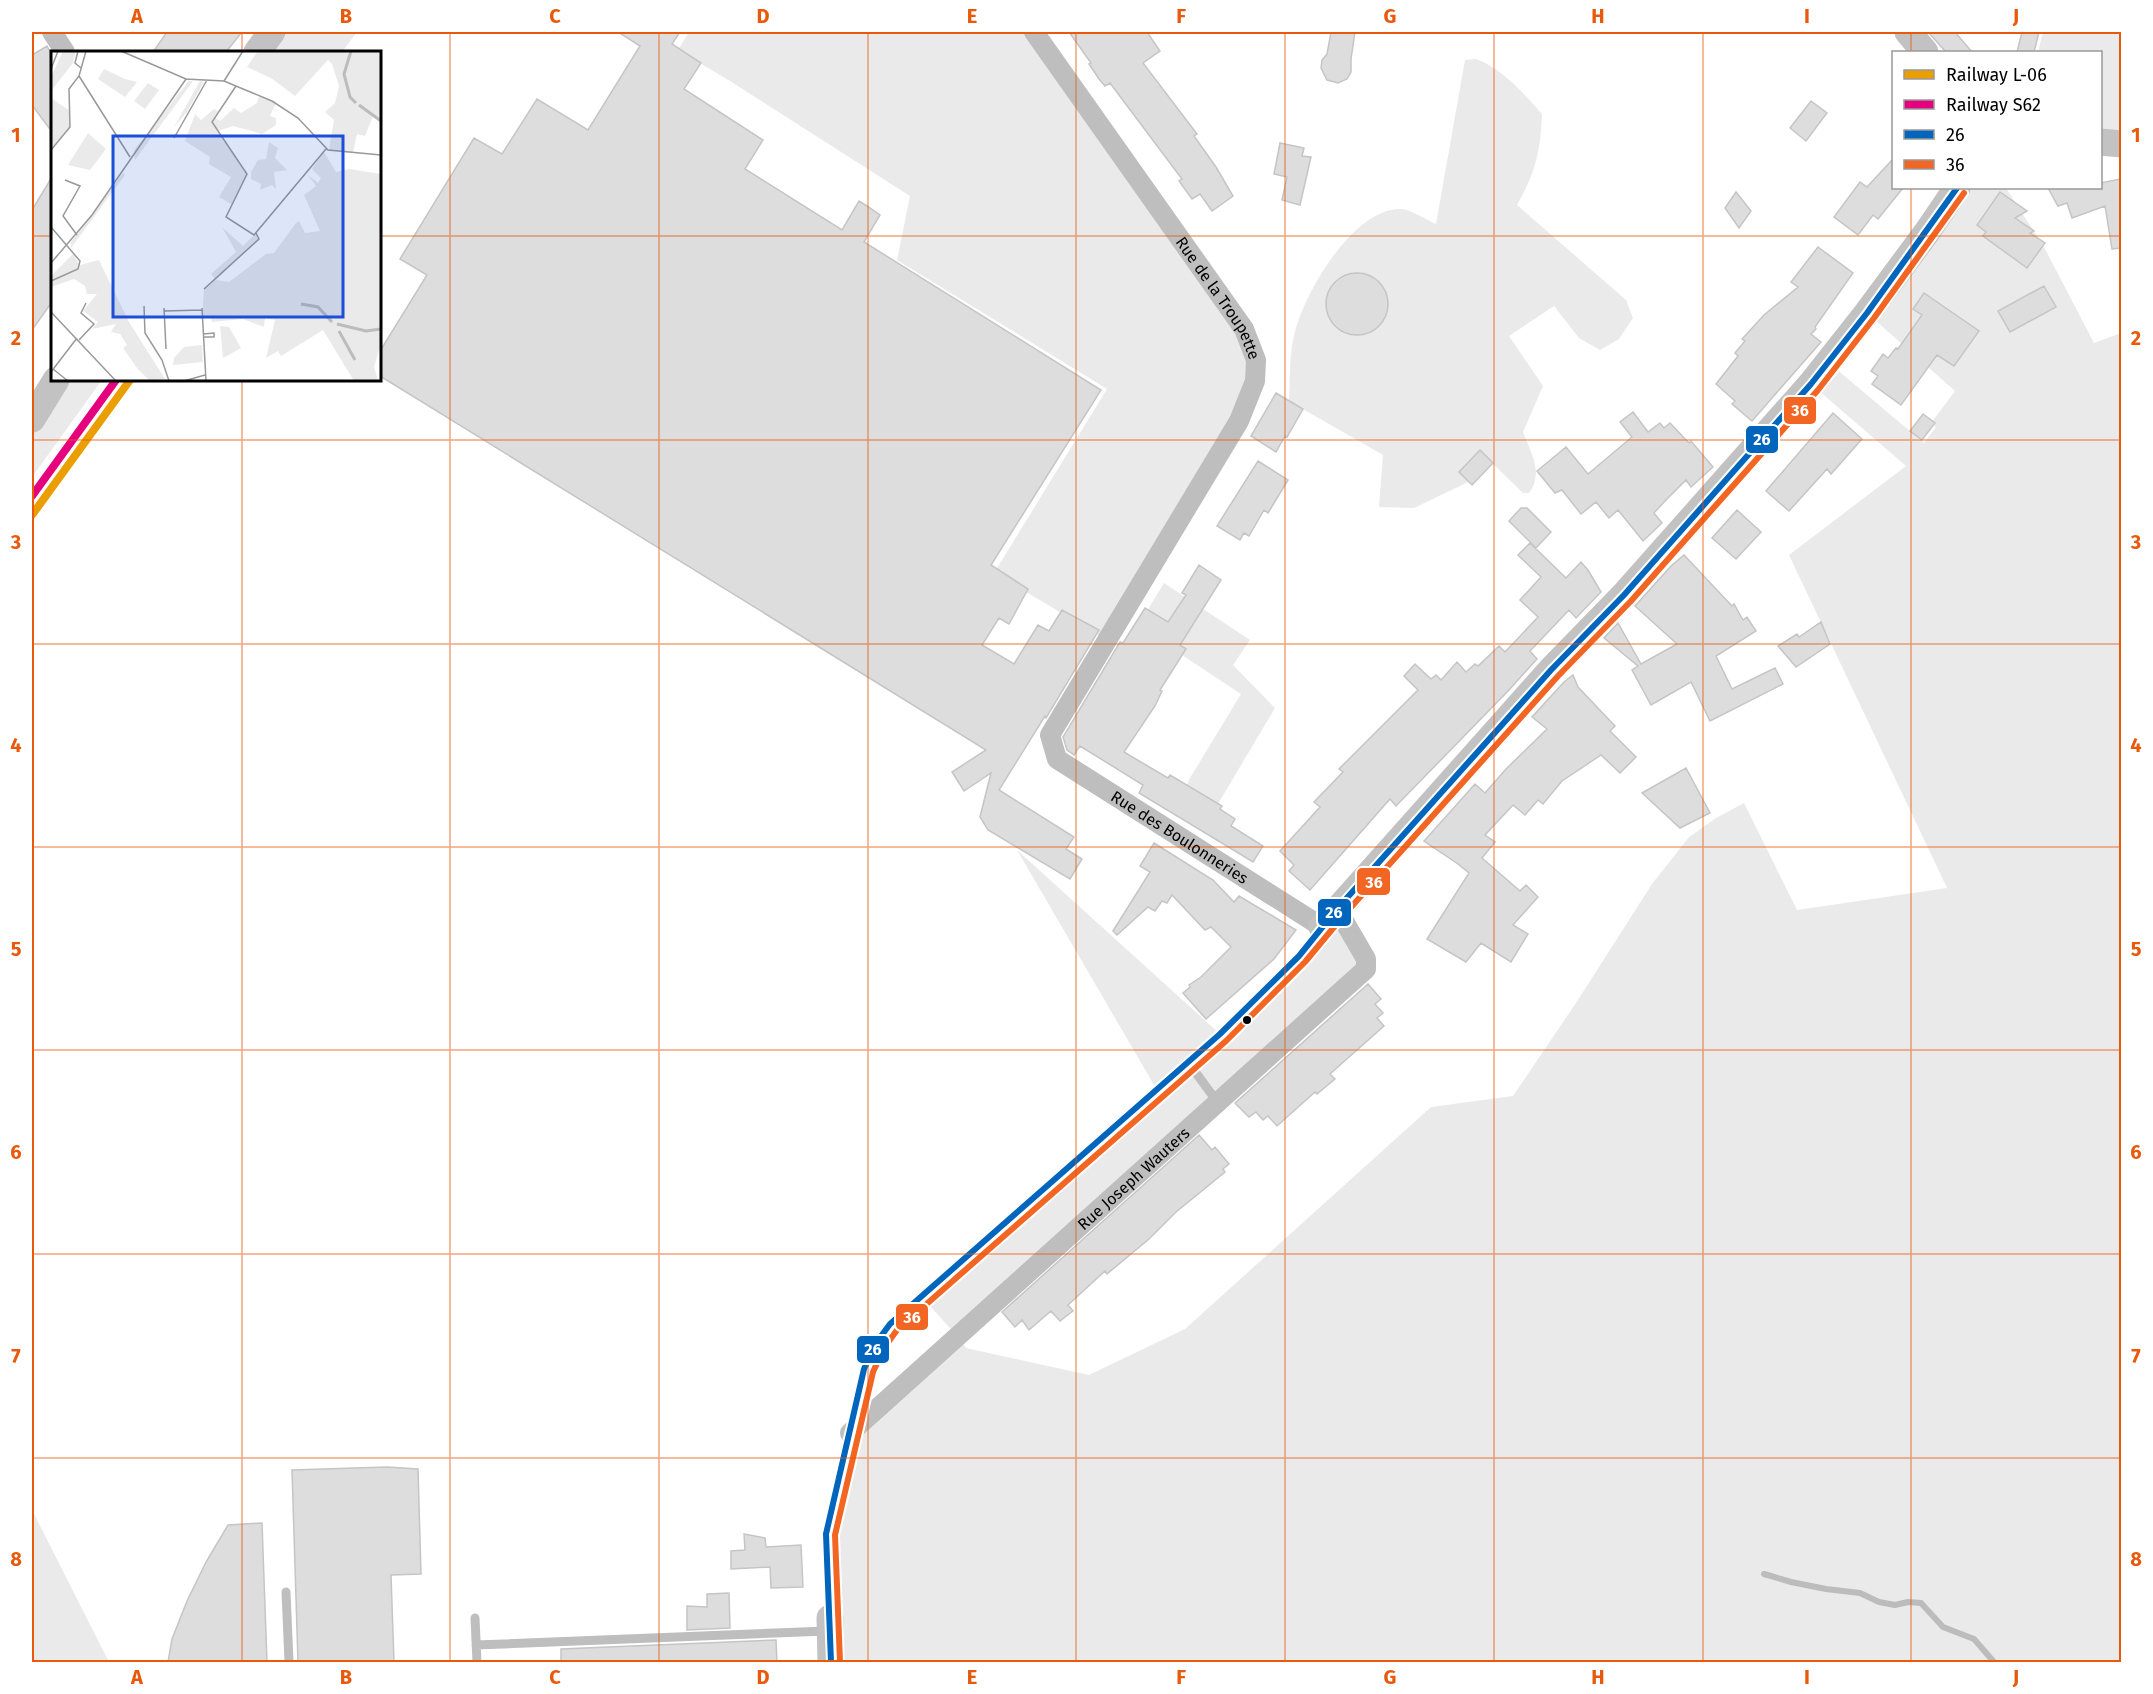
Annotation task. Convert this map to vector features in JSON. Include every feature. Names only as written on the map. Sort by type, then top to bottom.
[{"type":"street","points":[[52,32],[64,51]]},
{"type":"street","points":[[258,51],[273,32]]},
{"type":"street","name":"Rue de la Troupette","points":[[1034,32],[1244,329],[1256,360],[1255,381],[1239,421],[1050,735]]},
{"type":"street","points":[[1908,32],[1923,51]]},
{"type":"street","points":[[2102,141],[2121,144]]},
{"type":"street","points":[[1329,918],[1551,670],[1624,595],[1811,384],[1881,295],[1956,189]]},
{"type":"street","points":[[32,419],[55,381]]},
{"type":"street","name":"Rue des Boulonneries","points":[[1050,735],[1057,759],[1329,918]]},
{"type":"street","name":"Rue Joseph Wauters","points":[[850,1433],[1366,969],[1366,959],[1329,918]]},
{"type":"street","points":[[830,1624],[831,1662]]},
{"type":"lane","points":[[1188,1062],[1218,1103]]},
{"type":"lane","points":[[286,1592],[289,1662]]},
{"type":"lane","points":[[475,1618],[477,1662]]},
{"type":"lane","points":[[476,1645],[830,1624]]},
{"type":"shaded area","points":[[272,32],[357,32],[343,51],[258,51]]},
{"type":"shaded area","points":[[689,32],[1034,32],[1244,329],[1255,381],[1107,640],[994,573],[1107,389],[897,260],[910,196],[678,50]]},
{"type":"shaded area","points":[[2043,32],[2121,32],[2121,144],[2102,142],[2102,51],[2038,51]]},
{"type":"shaded area","points":[[1476,59],[1504,75],[1542,114],[1536,161],[1529,182],[1517,205],[1626,300],[1633,318],[1619,339],[1600,350],[1579,338],[1554,306],[1509,336],[1543,386],[1523,432],[1536,470],[1536,478],[1529,493],[1523,493],[1488,459],[1466,483],[1414,508],[1379,507],[1383,455],[1289,401],[1292,344],[1299,319],[1319,277],[1349,237],[1366,222],[1384,212],[1402,209],[1436,224],[1465,60]]},
{"type":"shaded area","points":[[1956,189],[2007,189],[2044,247],[2094,343],[2121,333],[2121,1662],[831,1662],[826,1534],[850,1433],[958,1337],[966,1348],[1089,1375],[1185,1329],[1431,1107],[1513,1096],[1652,884],[1689,837],[1716,818],[1744,803],[1797,910],[1947,888],[1789,555],[1906,466],[1811,384],[1828,362],[1924,443],[1936,427],[1931,423],[1955,391],[1867,313]]},
{"type":"shaded area","points":[[66,381],[101,381],[32,477],[32,419]]},
{"type":"shaded area","points":[[1164,583],[1250,640],[1233,665],[1275,708],[1215,809],[1185,790],[1241,694],[1138,626]]},
{"type":"shaded area","points":[[1017,850],[1220,1034],[1299,956],[1337,909],[1366,959],[958,1337],[921,1296],[1157,1090]]},
{"type":"shaded area","points":[[32,1510],[109,1662],[32,1662]]},
{"type":"building","points":[[167,32],[242,32],[227,51],[154,51]]},
{"type":"building","points":[[618,32],[680,32],[672,44],[701,63],[684,89],[763,140],[745,169],[842,230],[859,201],[880,215],[864,242],[1101,390],[991,565],[1028,589],[1009,624],[999,618],[982,645],[1014,664],[1038,625],[1049,631],[1062,610],[1099,630],[999,790],[1074,837],[1066,849],[1082,859],[1070,879],[988,830],[980,817],[991,773],[964,791],[952,772],[986,750],[381,377],[381,349],[427,275],[400,259],[474,138],[502,154],[537,99],[588,130],[640,46]]},
{"type":"building","points":[[1069,32],[1147,32],[1160,51],[1143,63],[1197,134],[1194,136],[1233,196],[1212,211],[1200,194],[1192,199],[1179,181],[1182,179],[1110,83],[1105,86],[1099,79],[1089,64],[1091,63]]},
{"type":"building","points":[[1331,32],[1355,32],[1351,72],[1347,79],[1338,83],[1327,80],[1321,68],[1322,60],[1327,54]]},
{"type":"building","points":[[1928,32],[1955,32],[1971,51],[1945,51]]},
{"type":"building","points":[[2022,32],[2039,32],[2034,51],[2017,51]]},
{"type":"building","points":[[47,46],[51,53],[51,131],[32,105],[32,55]]},
{"type":"building","points":[[1811,101],[1827,113],[1806,141],[1790,128]]},
{"type":"building","points":[[1280,143],[1304,148],[1302,156],[1311,157],[1300,205],[1282,200],[1287,177],[1274,174]]},
{"type":"building","points":[[1892,160],[1892,189],[1902,189],[1878,219],[1873,215],[1858,235],[1834,217],[1860,182],[1867,187]]},
{"type":"building","points":[[51,179],[51,303],[32,330],[32,210]]},
{"type":"building","points":[[2121,179],[2121,248],[2112,249],[2105,206],[2072,218],[2067,203],[2058,206],[2049,189],[2102,189],[2102,183]]},
{"type":"building","points":[[1736,192],[1751,211],[1739,228],[1725,208]]},
{"type":"building","points":[[2000,192],[2027,211],[2015,218],[2034,231],[2030,233],[2045,243],[2027,268],[1983,236],[1986,232],[1977,225]]},
{"type":"building","points":[[1818,247],[1853,273],[1811,334],[1821,342],[1752,421],[1732,404],[1735,401],[1716,384],[1738,356],[1735,353],[1745,341],[1742,339],[1764,315],[1798,287],[1791,282]]},
{"type":"building","points":[[1357,273],[1379,282],[1388,304],[1379,326],[1357,335],[1335,326],[1326,304],[1335,282]]},
{"type":"building","points":[[2044,286],[2056,307],[2010,332],[1998,311]]},
{"type":"building","points":[[1924,293],[1979,331],[1954,366],[1937,355],[1901,405],[1872,384],[1878,376],[1871,371],[1883,354],[1888,358],[1896,348],[1898,349],[1922,315],[1913,309]]},
{"type":"building","points":[[1276,393],[1303,409],[1276,452],[1251,436]]},
{"type":"building","points":[[1633,412],[1648,432],[1660,423],[1664,428],[1670,423],[1689,443],[1691,441],[1713,467],[1691,487],[1686,480],[1664,502],[1654,513],[1662,523],[1643,541],[1618,510],[1609,518],[1596,502],[1581,514],[1562,490],[1555,493],[1537,471],[1566,447],[1588,474],[1632,437],[1620,422]]},
{"type":"building","points":[[1833,413],[1862,439],[1831,474],[1827,469],[1789,511],[1766,491]]},
{"type":"building","points":[[1923,414],[1935,423],[1922,440],[1910,431]]},
{"type":"building","points":[[1480,450],[1493,463],[1472,485],[1459,472]]},
{"type":"building","points":[[1258,461],[1288,480],[1268,513],[1264,510],[1249,536],[1244,533],[1240,540],[1217,526]]},
{"type":"building","points":[[1521,508],[1527,508],[1551,532],[1536,548],[1509,521]]},
{"type":"building","points":[[1737,510],[1761,532],[1736,559],[1712,538]]},
{"type":"building","points":[[1530,543],[1566,578],[1581,562],[1601,592],[1576,618],[1569,610],[1530,651],[1537,659],[1509,690],[1396,806],[1390,799],[1310,890],[1289,871],[1294,865],[1280,851],[1320,807],[1314,802],[1343,772],[1339,769],[1418,690],[1404,676],[1415,664],[1431,679],[1436,675],[1441,680],[1457,662],[1466,672],[1475,664],[1478,666],[1499,646],[1505,652],[1538,617],[1520,600],[1541,577],[1518,555]]},
{"type":"building","points":[[1684,555],[1732,606],[1734,604],[1743,620],[1747,617],[1756,631],[1716,656],[1732,689],[1775,668],[1783,684],[1710,721],[1691,682],[1651,705],[1632,670],[1638,666],[1604,638],[1618,623],[1641,664],[1677,644],[1635,606]]},
{"type":"building","points":[[1199,565],[1221,580],[1180,645],[1186,649],[1160,690],[1162,691],[1155,706],[1124,752],[1168,778],[1170,775],[1222,806],[1220,809],[1235,819],[1231,826],[1263,846],[1253,862],[1139,793],[1143,785],[1080,746],[1074,755],[1067,750],[1063,737],[1120,642],[1123,643],[1145,608],[1168,622],[1186,595],[1182,593]]},
{"type":"building","points":[[1821,622],[1830,644],[1796,667],[1778,646],[1797,634],[1799,637]]},
{"type":"building","points":[[1573,675],[1578,687],[1615,726],[1610,731],[1636,757],[1620,773],[1601,755],[1562,781],[1543,804],[1538,800],[1525,815],[1513,805],[1485,835],[1495,842],[1482,858],[1520,891],[1526,885],[1538,897],[1513,925],[1528,934],[1511,962],[1481,943],[1466,962],[1427,939],[1469,873],[1424,841],[1475,784],[1485,793],[1547,729],[1532,717]]},
{"type":"building","points":[[1686,768],[1710,813],[1680,828],[1642,793]]},
{"type":"building","points":[[1154,843],[1213,880],[1234,902],[1239,896],[1296,930],[1274,959],[1206,1019],[1183,993],[1231,947],[1211,927],[1205,930],[1172,895],[1167,903],[1162,901],[1155,911],[1148,907],[1117,935],[1113,931],[1150,872],[1140,866]]},
{"type":"building","points":[[1368,984],[1381,999],[1375,1004],[1383,1013],[1377,1018],[1384,1026],[1330,1074],[1335,1079],[1317,1094],[1315,1092],[1277,1126],[1268,1116],[1263,1120],[1256,1112],[1249,1117],[1235,1103]]},
{"type":"building","points":[[1199,1135],[1212,1150],[1215,1147],[1229,1164],[1223,1169],[1225,1172],[1107,1274],[1105,1271],[1068,1305],[1073,1311],[1060,1321],[1051,1311],[1029,1330],[1022,1320],[1015,1327],[1002,1312]]},
{"type":"building","points":[[387,1467],[418,1469],[421,1574],[391,1575],[394,1662],[298,1662],[292,1470]]},
{"type":"building","points":[[262,1523],[267,1662],[168,1662],[172,1639],[187,1601],[228,1525]]},
{"type":"building","points":[[744,1534],[765,1538],[766,1547],[801,1545],[803,1587],[771,1588],[770,1567],[731,1569],[731,1551],[745,1550]]},
{"type":"building","points":[[729,1593],[730,1628],[687,1630],[687,1606],[707,1607],[707,1594]]},
{"type":"building","points":[[776,1640],[777,1662],[561,1662],[561,1649]]},
{"type":"waterway","points":[[1764,1574],[1826,1589],[1860,1593],[1879,1602],[1895,1605],[1908,1602],[1921,1603],[1943,1627],[1974,1639],[1994,1662]]},
{"type":"rail line","name":"S62","points":[[32,496],[115,381]]},
{"type":"rail line","name":"L-06","points":[[32,515],[129,381]]},
{"type":"transit line","name":"26","points":[[831,1662],[826,1534],[864,1369],[876,1343],[890,1324],[1220,1034],[1299,956],[1337,909],[1551,670],[1624,595],[1811,384],[1867,313],[1956,189]]},
{"type":"transit line","name":"36","points":[[840,1662],[835,1535],[873,1372],[884,1348],[897,1330],[1226,1041],[1305,962],[1344,915],[1558,676],[1631,601],[1818,390],[1874,318],[1964,193]]}]
